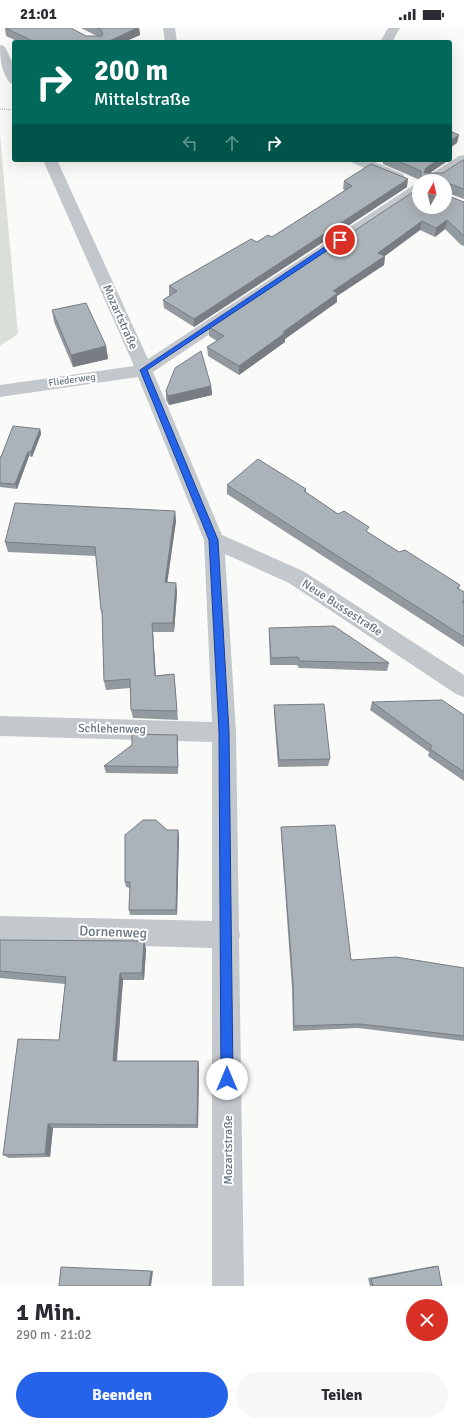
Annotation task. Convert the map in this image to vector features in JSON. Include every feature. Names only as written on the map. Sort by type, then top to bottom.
[{"type":"street","points":[[168,28],[171,40]]},
{"type":"street","points":[[387,40],[394,28]]},
{"type":"street","points":[[0,49],[12,76]]},
{"type":"street","points":[[441,174],[464,159]]},
{"type":"street","name":"Mozartstraße","points":[[51,162],[144,370],[214,540],[224,732],[227,935],[228,1286]]},
{"type":"street","points":[[363,162],[412,184]]},
{"type":"street","points":[[144,370],[412,192]]},
{"type":"street","name":"Fliederweg","points":[[0,391],[144,370]]},
{"type":"street","name":"Neue Bussestraße","points":[[214,540],[296,577],[464,687]]},
{"type":"street","name":"Schlehenweg","points":[[0,726],[224,732]]},
{"type":"street","name":"Dornenweg","points":[[0,929],[227,935]]},
{"type":"path","points":[[0,109],[12,110]]},
{"type":"shaded area","points":[[0,136],[18,334],[0,346]]},
{"type":"building","points":[[5,28],[71,28],[86,36],[102,36],[103,33],[97,28],[137,28],[111,40],[31,40]]},
{"type":"building","points":[[452,132],[459,135],[452,140]]},
{"type":"building","points":[[464,160],[464,189],[452,185],[452,174],[421,174],[421,171],[401,162],[435,162],[426,168],[424,173],[443,173]]},
{"type":"building","points":[[371,164],[408,179],[194,319],[163,300],[177,291],[169,286],[251,239],[257,242],[268,235],[272,237],[352,186],[344,181]]},
{"type":"building","points":[[412,193],[412,214],[452,214],[452,197],[464,202],[464,236],[447,220],[436,228],[422,221],[378,253],[385,256],[333,291],[338,293],[283,332],[285,333],[239,366],[207,347],[224,336],[209,327]]},
{"type":"building","points":[[86,303],[106,346],[71,355],[52,310]]},
{"type":"building","points":[[201,351],[211,386],[168,396],[166,391],[175,368]]},
{"type":"building","points":[[13,426],[40,429],[31,452],[28,452],[15,484],[0,483],[0,457]]},
{"type":"building","points":[[258,459],[306,489],[304,491],[338,514],[344,511],[369,527],[366,531],[399,552],[405,550],[460,585],[457,588],[464,592],[464,600],[462,602],[464,603],[464,637],[227,485]]},
{"type":"building","points":[[15,503],[175,511],[165,582],[176,583],[173,623],[152,623],[155,676],[174,674],[177,711],[131,710],[130,679],[104,681],[102,610],[95,547],[5,542]]},
{"type":"building","points":[[334,626],[389,663],[300,661],[298,657],[271,658],[269,628]]},
{"type":"building","points":[[442,700],[464,715],[464,772],[430,749],[432,746],[372,702]]},
{"type":"building","points":[[324,704],[330,759],[279,760],[274,705]]},
{"type":"building","points":[[132,734],[177,735],[178,767],[104,766],[132,745]]},
{"type":"building","points":[[143,820],[156,820],[167,830],[178,830],[176,910],[129,910],[130,882],[125,882],[125,835]]},
{"type":"building","points":[[335,825],[351,960],[396,957],[464,968],[464,1036],[360,1024],[294,1026],[293,982],[281,827]]},
{"type":"building","points":[[0,940],[144,941],[142,973],[120,973],[113,1061],[198,1061],[197,1125],[48,1124],[45,1154],[3,1155],[18,1039],[59,1040],[66,977],[0,971]]},
{"type":"building","points":[[438,1266],[442,1286],[373,1286],[371,1279]]},
{"type":"building","points":[[61,1267],[151,1271],[149,1286],[59,1286]]},
{"type":"route","points":[[227,1079],[227,935],[224,732],[214,540],[144,370],[340,240]]}]
